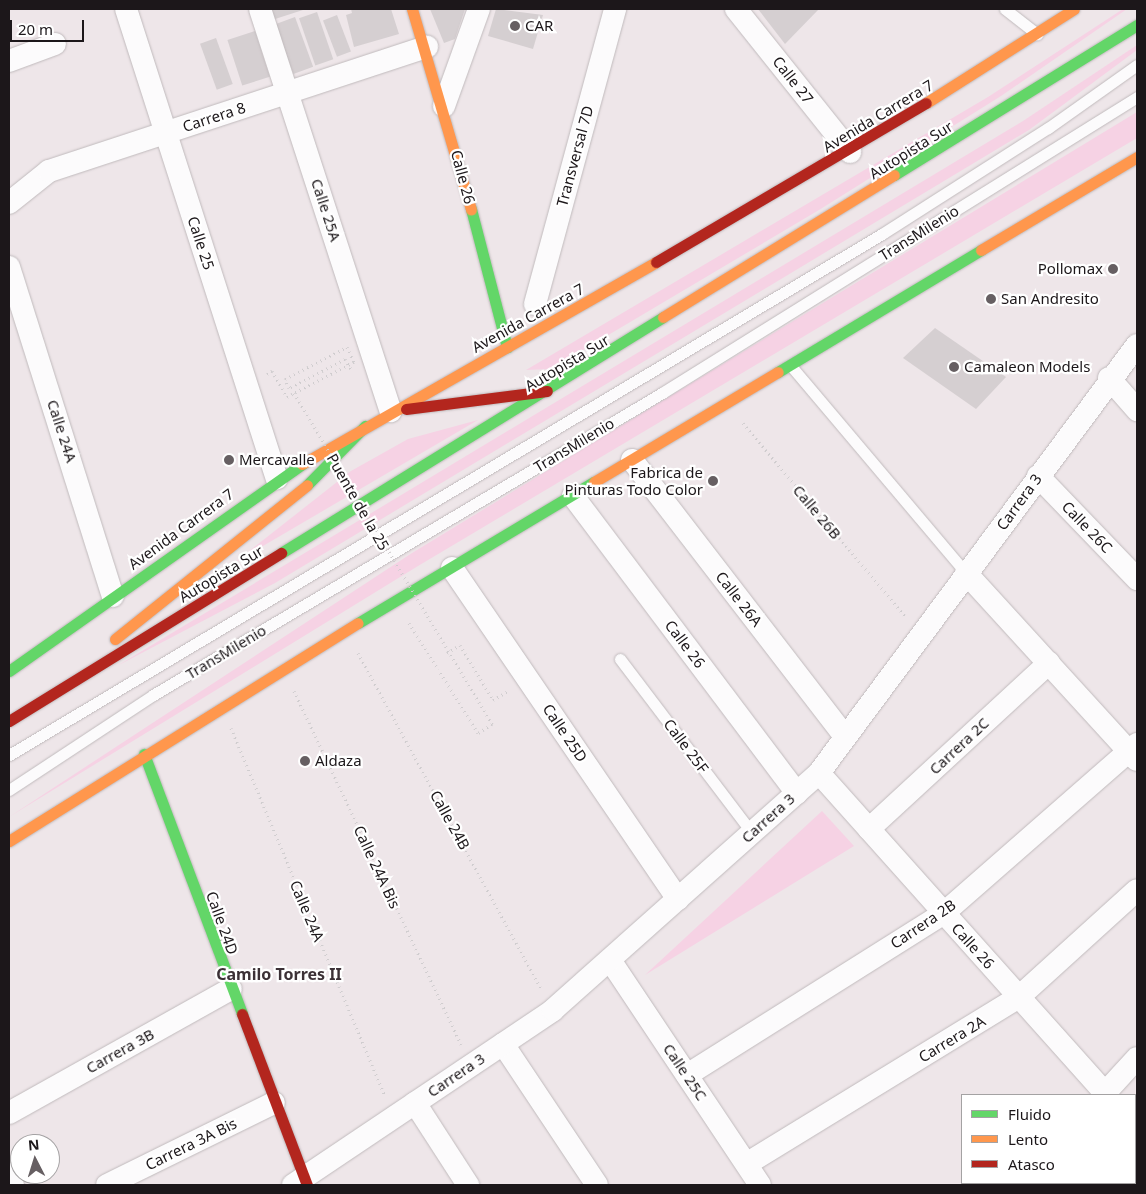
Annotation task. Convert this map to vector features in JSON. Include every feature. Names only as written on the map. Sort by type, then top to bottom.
[{"type":"main road","name":"Calle 26","points":[[412,9],[427,46],[444,106],[507,347]]},
{"type":"main road","name":"Avenida Carrera 7","points":[[9,671],[277,478],[364,426],[850,152],[1074,9]]},
{"type":"main road","name":"Autopista Sur","points":[[13,719],[549,391],[1137,25]]},
{"type":"main road","points":[[9,841],[221,705],[1137,157]]},
{"type":"main road","points":[[391,411],[549,391]]},
{"type":"main road","points":[[13,719],[254,530],[306,486],[364,426]]},
{"type":"main road","name":"Calle 24D","points":[[144,754],[274,1103],[301,1183]]},
{"type":"street","name":"Calle 25","points":[[126,9],[277,478]]},
{"type":"street","name":"Calle 25A","points":[[260,9],[391,411]]},
{"type":"street","points":[[444,106],[479,9]]},
{"type":"street","name":"Transversal 7D","points":[[535,304],[615,9]]},
{"type":"street","name":"Calle 27","points":[[736,9],[850,152]]},
{"type":"street","points":[[9,61],[56,44]]},
{"type":"street","name":"Carrera 8","points":[[9,203],[49,171],[427,46]]},
{"type":"street","name":"Calle 24A","points":[[9,267],[113,596]]},
{"type":"street","name":"Carrera 3","points":[[301,1183],[394,1117],[553,1010],[819,773],[1135,342]]},
{"type":"street","points":[[1109,378],[1137,410]]},
{"type":"street","name":"Calle 26A","points":[[632,460],[845,737]]},
{"type":"street","name":"Calle 26C","points":[[1038,476],[1137,579]]},
{"type":"street","name":"Calle 26","points":[[573,496],[797,793]]},
{"type":"street","name":"Calle 25D","points":[[452,568],[678,899]]},
{"type":"street","points":[[966,573],[1135,752]]},
{"type":"street","name":"Carrera 2C","points":[[869,829],[1049,662]]},
{"type":"street","name":"Carrera 2B","points":[[687,1075],[944,913],[1135,752]]},
{"type":"street","name":"Calle 26","points":[[819,773],[1106,1094]]},
{"type":"street","name":"Carrera 2A","points":[[748,1163],[1020,997],[1137,890]]},
{"type":"street","name":"Calle 25C","points":[[610,960],[748,1163],[760,1185]]},
{"type":"street","name":"Carrera 3B","points":[[9,1113],[231,989]]},
{"type":"street","points":[[503,1044],[598,1185]]},
{"type":"street","points":[[1106,1094],[1137,1058]]},
{"type":"street","name":"Carrera 3A Bis","points":[[107,1185],[274,1103]]},
{"type":"street","points":[[415,1103],[468,1185]]},
{"type":"street","points":[[9,1174],[13,1185]]},
{"type":"lane","points":[[1005,9],[1037,34]]},
{"type":"lane","name":"TransMilenio","points":[[9,755],[882,234],[1048,128],[1137,65]]},
{"type":"lane","name":"TransMilenio","points":[[9,790],[153,695],[662,393],[1137,97]]},
{"type":"lane","points":[[790,366],[966,573]]},
{"type":"lane","name":"Calle 25F","points":[[620,659],[752,833]]},
{"type":"path","name":"Puente de la 25","points":[[345,359],[289,388],[285,379],[347,347],[354,362],[294,393],[447,653],[492,724],[478,733],[395,602]]},
{"type":"path","name":"Calle 26B","points":[[726,404],[908,620]]},
{"type":"path","name":"Calle 24B","points":[[346,631],[553,1010]]},
{"type":"path","points":[[447,653],[460,645],[493,700]]},
{"type":"path","name":"Calle 24A Bis","points":[[283,668],[471,1065]]},
{"type":"path","name":"Calle 24A","points":[[221,705],[394,1117]]},
{"type":"shaded area","points":[[1123,9],[1127,9],[1001,96],[819,210],[551,369],[526,370],[988,97]]},
{"type":"shaded area","points":[[1137,45],[1137,50],[1029,130],[275,583],[117,666],[1023,121]]},
{"type":"shaded area","points":[[1137,112],[1137,138],[418,566],[9,817],[412,553]]},
{"type":"shaded area","points":[[478,420],[234,563],[351,471],[408,439]]},
{"type":"shaded area","points":[[822,811],[854,846],[645,975]]},
{"type":"building","points":[[268,9],[306,9],[272,20]]},
{"type":"building","points":[[351,9],[391,9],[399,34],[354,47],[346,15],[352,13]]},
{"type":"building","points":[[430,9],[465,9],[455,39],[444,43]]},
{"type":"building","name":"CAR","points":[[496,9],[543,15],[533,49],[488,36]]},
{"type":"building","points":[[758,9],[819,9],[785,44]]},
{"type":"building","points":[[317,12],[333,59],[315,65],[299,18]]},
{"type":"building","points":[[337,15],[351,51],[337,57],[323,20]]},
{"type":"building","points":[[295,17],[313,67],[293,74],[275,24]]},
{"type":"building","points":[[255,31],[270,77],[242,86],[227,40]]},
{"type":"building","points":[[216,38],[233,84],[217,90],[200,44]]},
{"type":"building","name":"Camaleon Models","points":[[935,328],[1006,377],[976,409],[903,358]]},
{"type":"traffic: fast","points":[[894,175],[1137,25]]},
{"type":"traffic: fast","points":[[471,209],[507,347]]},
{"type":"traffic: fast","points":[[778,372],[981,250]]},
{"type":"traffic: fast","points":[[281,553],[663,317]]},
{"type":"traffic: fast","points":[[307,485],[365,426]]},
{"type":"traffic: fast","points":[[9,671],[302,464]]},
{"type":"traffic: fast","points":[[358,623],[594,482]]},
{"type":"traffic: fast","points":[[144,754],[242,1014]]},
{"type":"traffic: slow","points":[[412,9],[471,209]]},
{"type":"traffic: slow","points":[[926,103],[1074,9]]},
{"type":"traffic: slow","points":[[981,250],[1137,157]]},
{"type":"traffic: slow","points":[[663,317],[894,175]]},
{"type":"traffic: slow","points":[[302,464],[656,262]]},
{"type":"traffic: slow","points":[[594,482],[778,372]]},
{"type":"traffic: slow","points":[[115,639],[307,485]]},
{"type":"traffic: slow","points":[[9,841],[358,623]]},
{"type":"traffic: jam","points":[[656,262],[926,103]]},
{"type":"traffic: jam","points":[[406,409],[547,391]]},
{"type":"traffic: jam","points":[[9,721],[281,553]]},
{"type":"traffic: jam","points":[[242,1014],[307,1185]]},
{"type":"place","name":"CAR","points":[[515,26]]},
{"type":"place","name":"Pollomax","points":[[1113,269]]},
{"type":"place","name":"San Andresito","points":[[991,299]]},
{"type":"place","name":"Camaleon Models","points":[[954,367]]},
{"type":"place","name":"Mercavalle","points":[[229,460]]},
{"type":"place","name":"Fabrica de Pinturas Todo Color","points":[[713,481]]},
{"type":"place","name":"Aldaza","points":[[305,761]]},
{"type":"district","name":"Camilo Torres II","points":[[279,974]]}]
